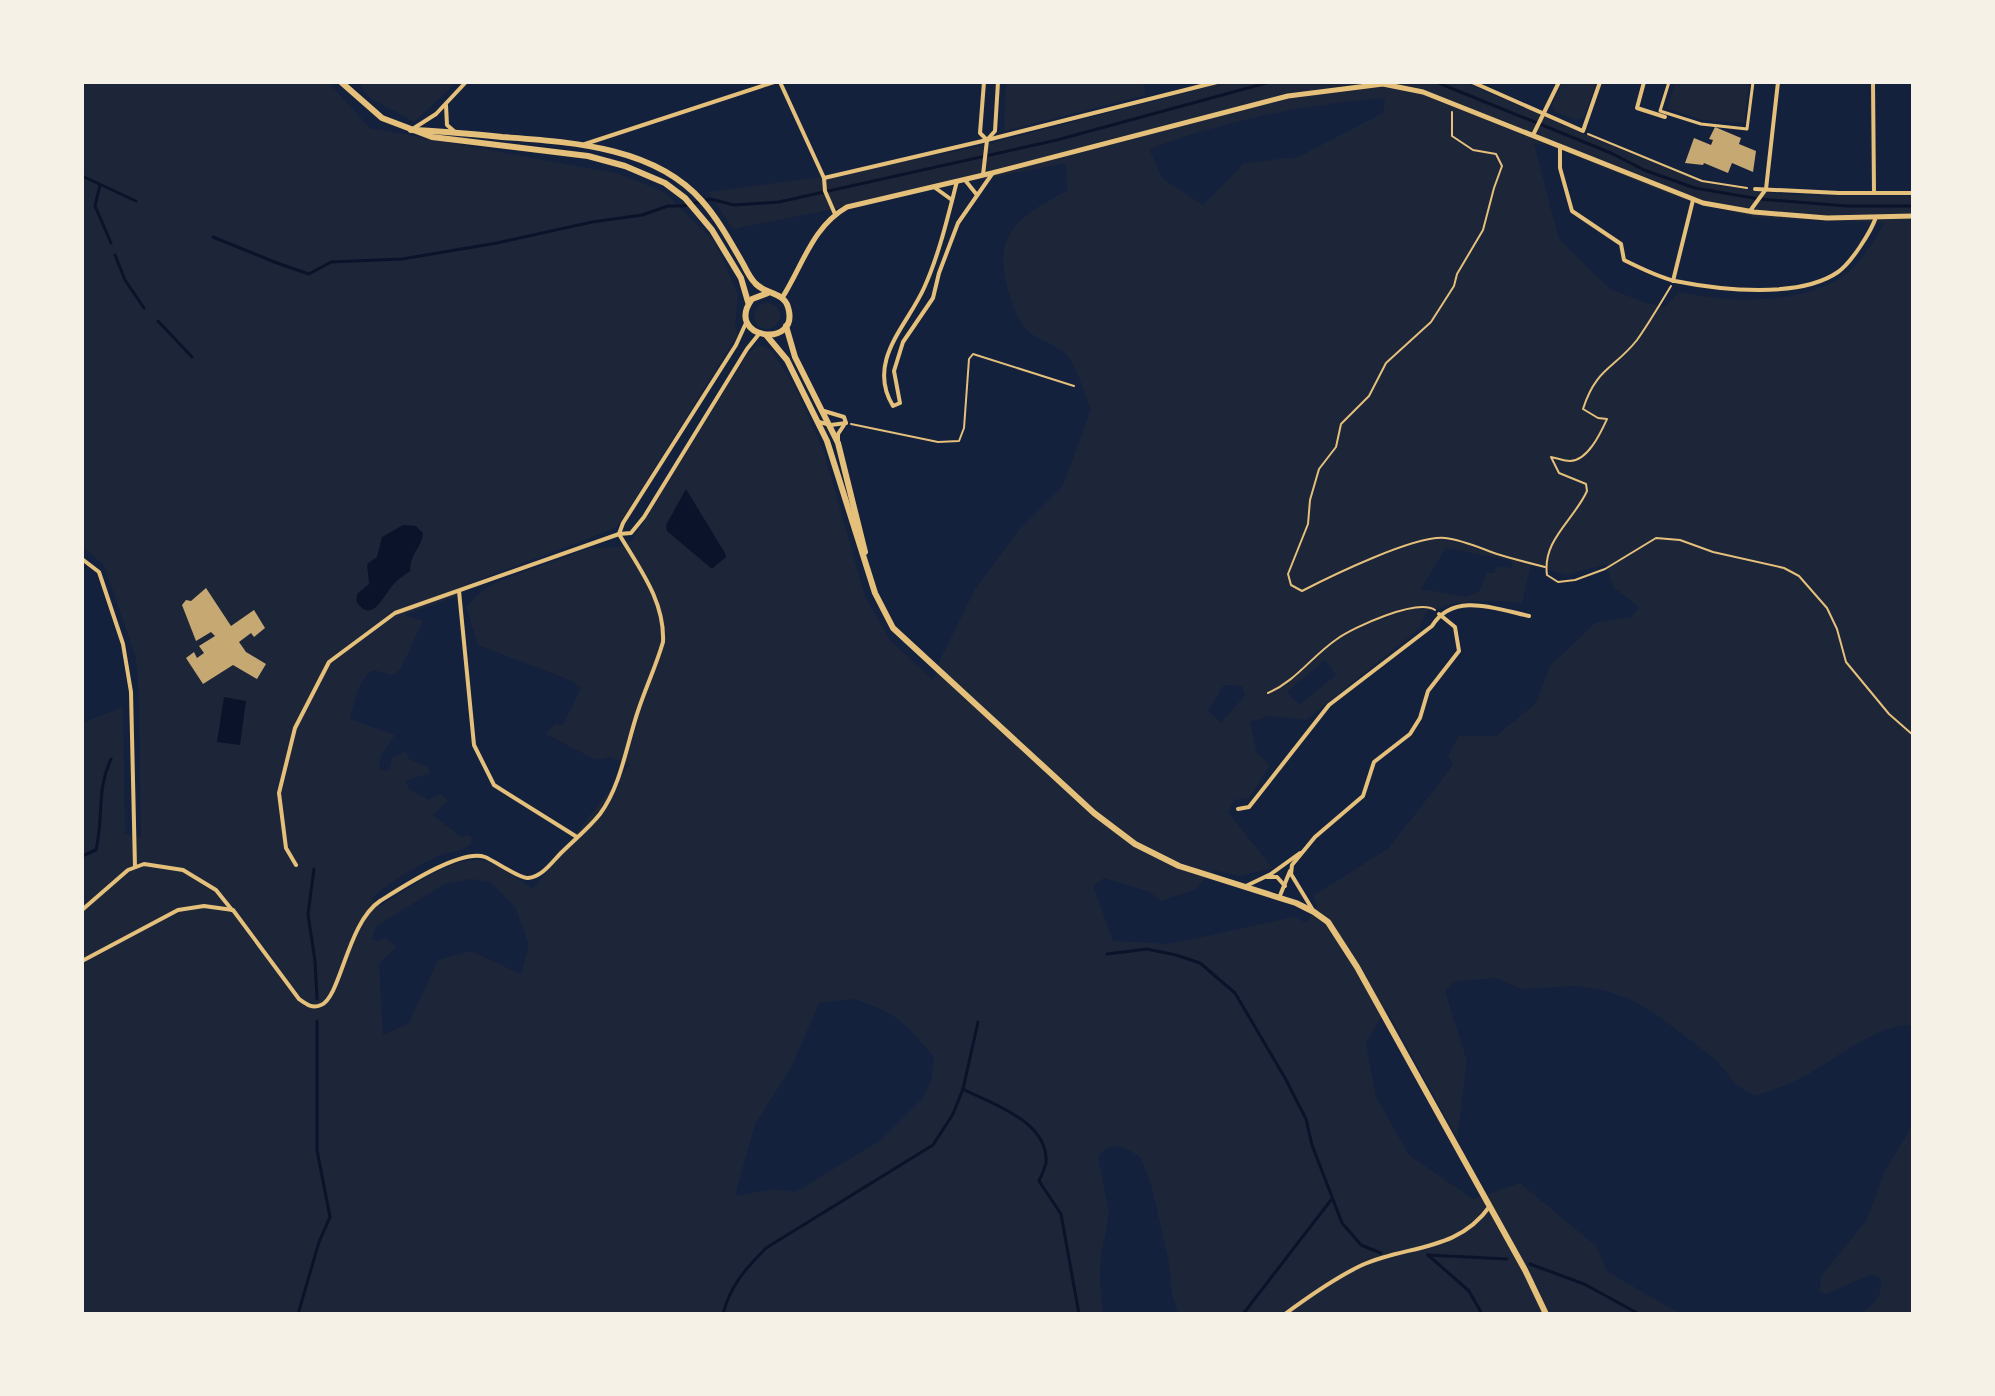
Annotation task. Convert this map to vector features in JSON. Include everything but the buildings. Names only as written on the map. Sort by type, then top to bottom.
[{"type":"main road","points":[[341,82],[382,118],[432,137],[588,156]]},
{"type":"main road","points":[[411,130],[582,145],[656,167],[674,176],[694,193],[713,215],[753,282],[782,298],[789,310],[786,326],[795,357],[838,443],[854,500],[869,576]]},
{"type":"main road","points":[[563,142],[568,148],[588,156],[650,175],[685,198],[704,220],[741,278],[748,304],[747,321],[759,334],[767,336],[780,332],[786,326]]},
{"type":"main road","points":[[748,304],[756,296],[768,293]]},
{"type":"main road","points":[[767,336],[787,360],[819,422],[885,617],[904,640],[1122,835],[1158,857],[1279,898],[1314,912],[1328,922],[1343,943],[1490,1206],[1546,1314]]},
{"type":"street","points":[[411,130],[436,114],[466,82]]},
{"type":"street","points":[[582,145],[777,82],[824,178],[825,191],[835,214]]},
{"type":"street","points":[[984,82],[980,133],[987,140]]},
{"type":"street","points":[[983,175],[987,140],[995,131],[998,82]]},
{"type":"street","points":[[824,178],[1217,82]]},
{"type":"street","points":[[1472,82],[1583,131],[1600,82]]},
{"type":"street","points":[[1533,135],[1559,82]]},
{"type":"street","points":[[1644,82],[1637,108],[1665,117]]},
{"type":"street","points":[[1669,82],[1660,111],[1701,124],[1747,129],[1753,82]]},
{"type":"street","points":[[1750,211],[1766,189],[1778,82]]},
{"type":"street","points":[[1873,82],[1874,193]]},
{"type":"street","points":[[782,298],[816,233],[847,207],[965,180],[1288,96],[1384,83],[1423,92],[1693,200],[1750,211],[1827,218],[1913,216]]},
{"type":"street","points":[[446,103],[447,125],[455,132]]},
{"type":"street","points":[[1560,147],[1560,168],[1572,211],[1621,244],[1624,260],[1673,281],[1774,290],[1812,284],[1839,271],[1871,231],[1876,217]]},
{"type":"street","points":[[957,181],[925,286],[890,345],[884,384],[893,406],[900,403],[894,371],[903,342],[933,298],[952,237],[992,173]]},
{"type":"street","points":[[965,180],[977,195]]},
{"type":"street","points":[[934,187],[952,201]]},
{"type":"street","points":[[1755,189],[1913,193]]},
{"type":"street","points":[[1673,281],[1693,200]]},
{"type":"street","points":[[619,534],[736,345],[747,321]]},
{"type":"street","points":[[296,865],[286,848],[279,793],[295,728],[329,662],[395,613],[619,534],[631,533],[759,334]]},
{"type":"street","points":[[824,411],[844,417],[846,423]]},
{"type":"street","points":[[819,422],[831,425],[846,423]]},
{"type":"street","points":[[838,443],[838,434],[846,423]]},
{"type":"street","points":[[82,910],[135,867],[144,864],[183,870],[216,890],[299,999],[310,1007],[321,1006],[328,1001],[354,934],[371,907],[411,882],[449,862],[480,855],[523,878],[544,872],[601,812],[617,779],[663,642],[664,623],[659,603],[619,534]]},
{"type":"street","points":[[82,559],[99,572],[123,644],[131,692],[135,867]]},
{"type":"street","points":[[459,590],[474,745],[494,785],[577,837]]},
{"type":"street","points":[[1238,809],[1249,807],[1329,705],[1432,626],[1439,614],[1454,607],[1476,604],[1529,616]]},
{"type":"street","points":[[1245,887],[1302,852],[1363,796],[1377,757],[1395,749],[1410,734],[1420,718],[1428,691],[1459,651],[1455,627],[1439,614]]},
{"type":"street","points":[[1279,898],[1292,865],[1302,852]]},
{"type":"street","points":[[1292,865],[1291,874],[1314,912]]},
{"type":"street","points":[[1265,876],[1277,877],[1285,886]]},
{"type":"street","points":[[82,961],[178,910],[204,906],[233,910]]},
{"type":"street","points":[[1285,1314],[1358,1267],[1437,1245],[1466,1231],[1490,1206]]},
{"type":"path","points":[[1452,103],[1452,136],[1473,150],[1496,154],[1502,166],[1483,230],[1431,322],[1386,363],[1369,396],[1341,424],[1336,447],[1319,469],[1310,500],[1308,524],[1288,574],[1291,585],[1302,591],[1353,566],[1408,545],[1441,537],[1546,567]]},
{"type":"path","points":[[1583,131],[1702,181],[1755,189]]},
{"type":"path","points":[[1673,281],[1635,342],[1608,366],[1590,389],[1583,409],[1598,418],[1607,419],[1593,443],[1581,458],[1572,461],[1551,457],[1559,473],[1586,484],[1587,491],[1553,539],[1547,575],[1558,582],[1594,574],[1656,538],[1680,540],[1713,552],[1784,568],[1799,576],[1827,608],[1837,629],[1840,650],[1846,662],[1889,714],[1913,735]]},
{"type":"path","points":[[846,423],[938,442],[959,441],[964,428],[969,359],[973,354],[1074,386]]},
{"type":"path","points":[[1268,693],[1283,686],[1336,640],[1353,631],[1421,605],[1432,607],[1439,614]]},
{"type":"shaded area","points":[[82,82],[328,82],[370,128],[620,174],[664,192],[714,241],[738,294],[735,327],[738,334],[621,522],[613,529],[461,587],[462,594],[405,615],[423,621],[400,670],[392,675],[373,670],[364,679],[350,719],[395,735],[381,755],[379,767],[382,771],[389,770],[392,758],[406,751],[409,759],[428,767],[430,773],[405,781],[409,789],[429,800],[440,794],[448,800],[433,815],[461,837],[471,836],[471,844],[467,847],[436,857],[371,899],[380,906],[439,870],[464,861],[492,863],[533,889],[630,764],[609,757],[596,760],[546,734],[555,724],[563,725],[581,688],[570,680],[478,645],[466,607],[494,583],[589,548],[620,547],[632,541],[744,359],[760,345],[771,350],[794,385],[823,449],[865,596],[889,639],[933,680],[974,591],[1019,530],[1063,486],[1091,409],[1069,358],[1024,327],[1009,293],[1003,255],[1013,229],[1023,218],[1068,190],[1065,163],[733,229],[708,192],[814,178],[977,147],[1207,87],[1207,82],[1464,82],[1625,151],[1716,185],[1789,195],[1913,196],[1913,1026],[1887,1029],[1873,1035],[1807,1075],[1754,1096],[1735,1084],[1718,1062],[1697,1045],[1653,1012],[1629,999],[1604,990],[1576,986],[1521,989],[1497,978],[1455,981],[1445,991],[1467,1061],[1457,1138],[1386,1009],[1366,1043],[1376,1097],[1409,1155],[1473,1199],[1520,1183],[1596,1246],[1607,1271],[1680,1314],[1178,1314],[1152,1188],[1143,1163],[1138,1155],[1113,1146],[1098,1157],[1109,1213],[1101,1257],[1103,1314],[82,1314],[82,723],[123,707],[125,834],[141,838],[136,658],[104,565],[82,546]],"holes":[[[1385,98],[1383,113],[1298,157],[1244,163],[1203,205],[1163,179],[1149,149],[1236,122],[1325,105]],[[1534,144],[1548,145],[1678,198],[1757,218],[1885,223],[1853,268],[1829,284],[1810,291],[1743,300],[1679,292],[1665,307],[1610,289],[1559,239]],[[1446,548],[1512,561],[1512,568],[1496,566],[1494,573],[1487,573],[1479,591],[1466,597],[1421,589]],[[1606,564],[1613,587],[1639,607],[1631,617],[1595,623],[1550,666],[1536,703],[1496,736],[1459,736],[1448,756],[1453,765],[1389,848],[1313,896],[1317,905],[1307,923],[1294,917],[1169,944],[1113,941],[1093,886],[1104,878],[1150,892],[1161,901],[1194,890],[1213,870],[1239,876],[1272,868],[1228,812],[1234,800],[1249,798],[1270,766],[1257,753],[1250,722],[1269,716],[1306,720],[1419,629],[1426,612],[1473,601],[1522,603],[1531,565],[1567,575]],[[1325,660],[1336,675],[1299,705],[1287,692]],[[1224,685],[1242,686],[1245,695],[1221,723],[1208,710]],[[471,879],[491,882],[515,907],[529,944],[521,974],[471,951],[438,960],[409,1023],[383,1035],[379,964],[397,946],[385,937],[378,941],[372,939],[376,926],[445,884]],[[854,999],[900,1020],[934,1057],[931,1082],[922,1099],[882,1139],[796,1192],[773,1189],[735,1196],[755,1124],[791,1068],[819,1003]]]},
{"type":"shaded area","points":[[358,82],[457,82],[414,122],[370,98]]},
{"type":"shaded area","points":[[1006,82],[1143,82],[1146,95],[1004,131]]},
{"type":"shaded area","points":[[1563,82],[1596,82],[1584,117],[1577,120],[1555,112],[1552,105]]},
{"type":"shaded area","points":[[1675,82],[1749,82],[1744,123],[1703,120],[1668,109]]},
{"type":"shaded area","points":[[767,303],[776,307],[780,316],[776,325],[767,329],[758,325],[754,316],[758,307]]},
{"type":"shaded area","points":[[686,489],[725,553],[726,557],[712,569],[667,531],[666,525]]},
{"type":"shaded area","points":[[403,525],[416,526],[423,533],[410,571],[396,582],[375,608],[365,610],[358,605],[357,594],[369,584],[367,564],[377,557],[382,537]]},
{"type":"shaded area","points":[[224,697],[246,701],[240,745],[217,742]]},
{"type":"shaded area","points":[[1913,1125],[1913,1314],[1862,1314],[1880,1293],[1879,1277],[1872,1274],[1826,1294],[1819,1291],[1822,1275],[1867,1220],[1884,1172]]},
{"type":"waterway","points":[[213,237],[309,274],[331,262],[402,259],[642,215],[668,206],[684,206],[710,199],[734,205],[779,202],[1057,140],[1270,82]]},
{"type":"waterway","points":[[1436,82],[1611,153],[1644,170],[1695,188],[1759,199],[1847,206],[1913,206]]},
{"type":"waterway","points":[[82,176],[136,201]]},
{"type":"waterway","points":[[100,185],[95,206],[111,243]]},
{"type":"waterway","points":[[115,255],[125,280],[144,308]]},
{"type":"waterway","points":[[158,321],[192,357]]},
{"type":"waterway","points":[[82,856],[96,850],[103,782],[111,759]]},
{"type":"waterway","points":[[314,869],[308,914],[317,999]]},
{"type":"waterway","points":[[1107,954],[1147,949],[1176,955],[1200,963],[1235,993],[1306,1119],[1312,1145],[1342,1223],[1361,1245],[1381,1253]]},
{"type":"waterway","points":[[298,1314],[319,1242],[330,1217],[317,1150],[317,1021]]},
{"type":"waterway","points":[[723,1314],[740,1278],[766,1248],[933,1145],[953,1114],[963,1089],[978,1022]]},
{"type":"waterway","points":[[963,1089],[1017,1116],[1039,1136],[1045,1148],[1046,1163],[1039,1181],[1061,1214],[1079,1314]]},
{"type":"waterway","points":[[1243,1314],[1331,1200]]},
{"type":"waterway","points":[[1428,1255],[1469,1291],[1482,1314]]},
{"type":"waterway","points":[[1428,1255],[1507,1259]]},
{"type":"waterway","points":[[1530,1264],[1584,1284],[1639,1314]]}]
